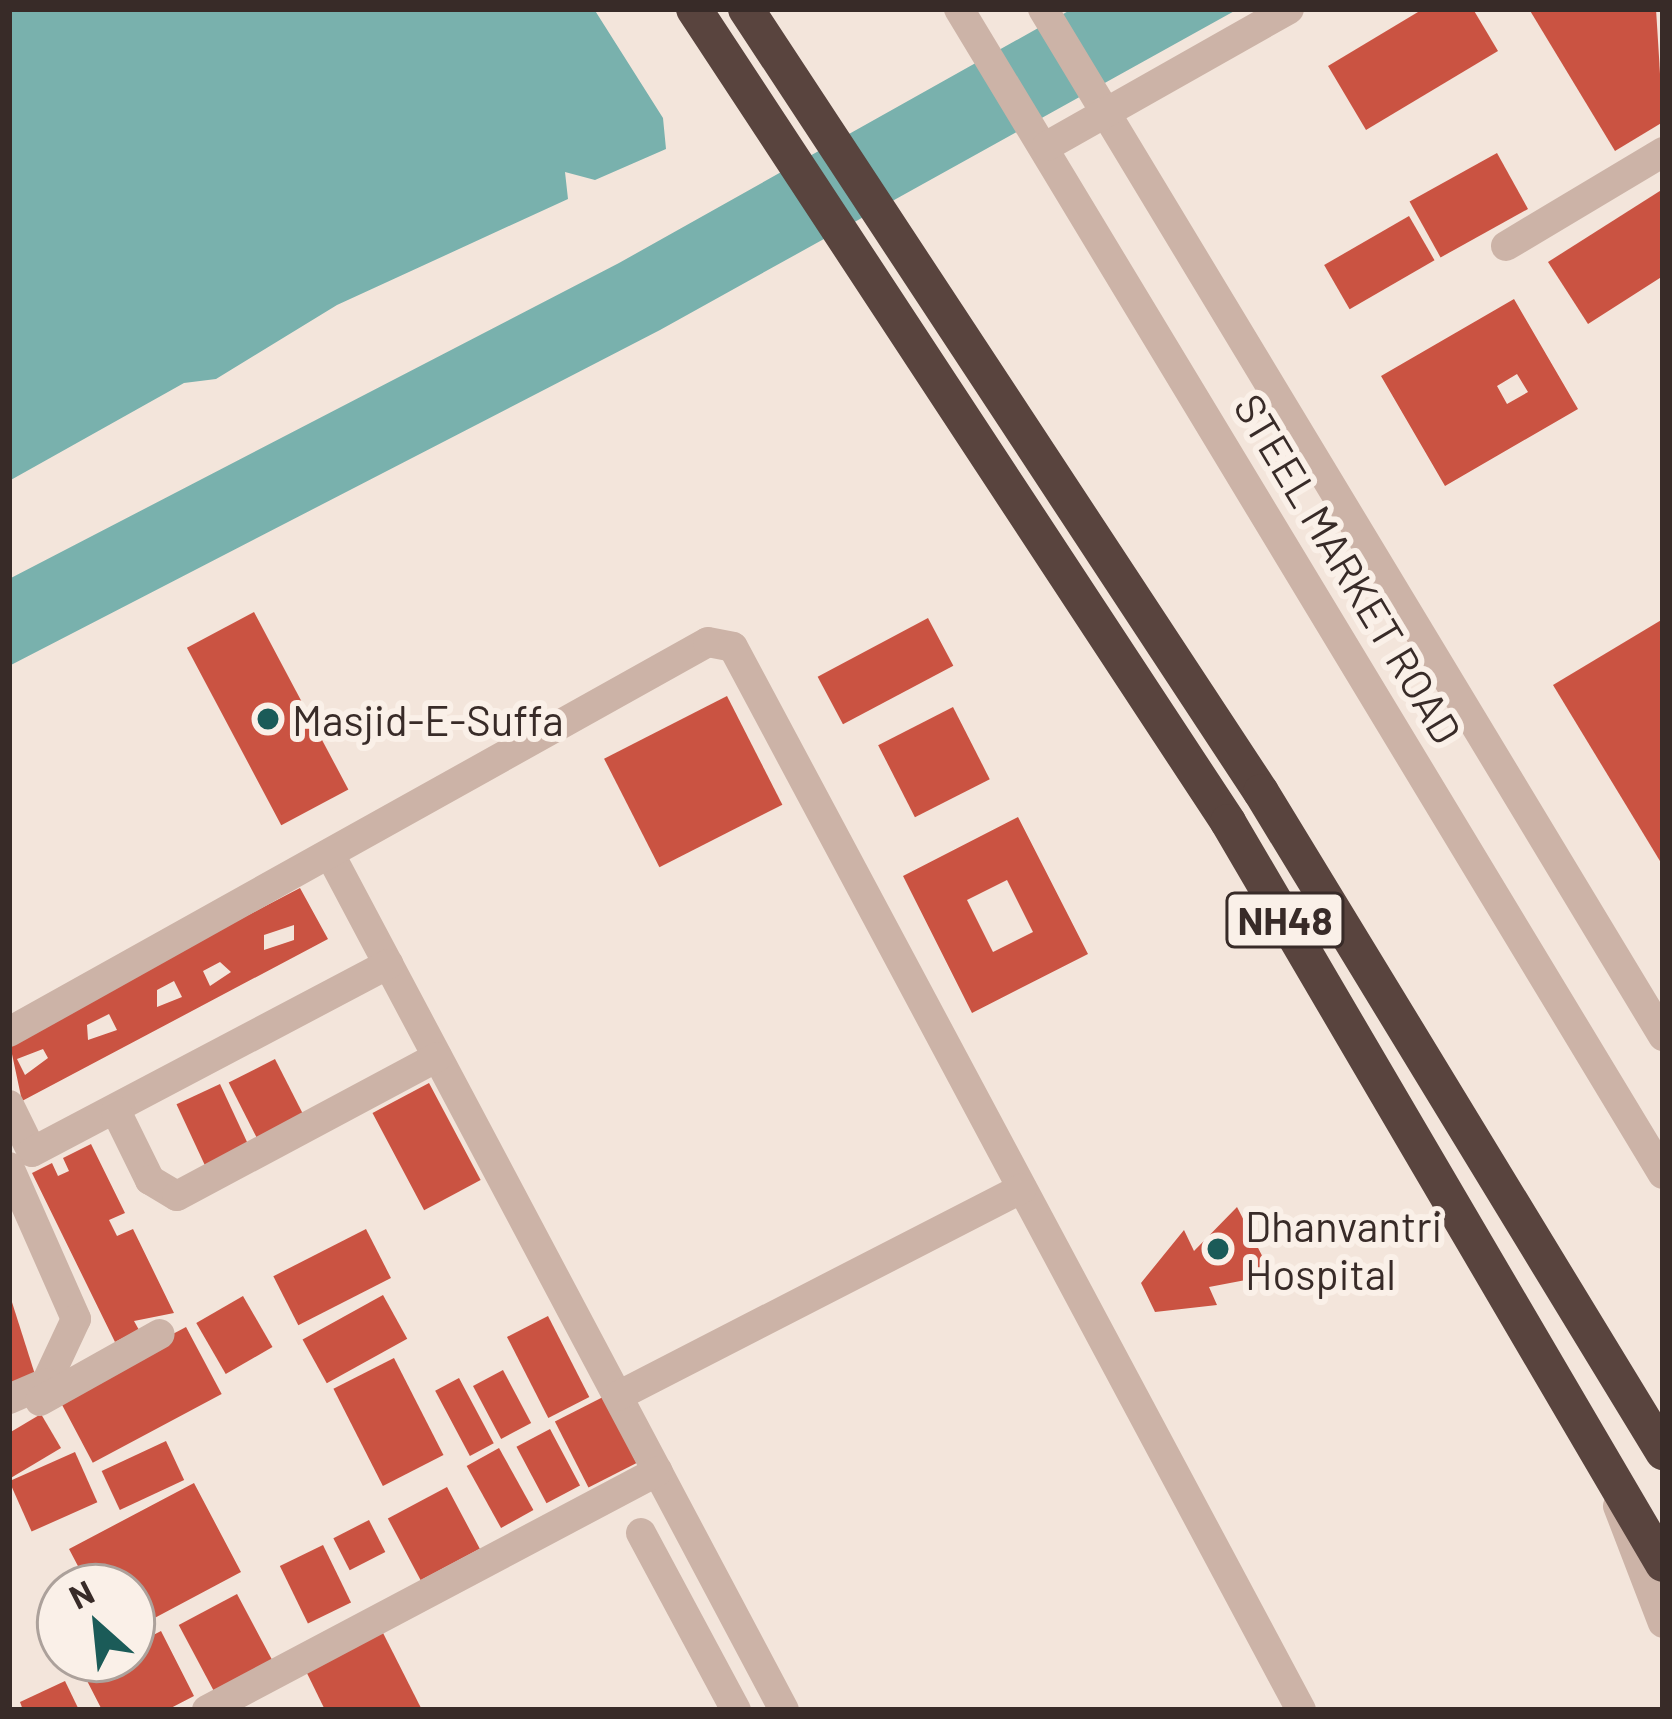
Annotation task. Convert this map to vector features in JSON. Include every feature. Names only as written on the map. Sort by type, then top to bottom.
[{"type":"highway","name":"NH48","points":[[694,9],[1228,822],[1663,1564]]},
{"type":"highway","name":"NH48","points":[[746,9],[1261,792],[1662,1449]]},
{"type":"street","name":"STEEL MARKET ROAD","points":[[959,9],[1047,146],[1663,1174]]},
{"type":"street","name":"STEEL MARKET ROAD","points":[[1043,9],[1663,1036]]},
{"type":"street","points":[[1047,146],[1289,9]]},
{"type":"street","points":[[1506,246],[1663,152]]},
{"type":"street","points":[[9,1032],[333,860],[708,642],[733,647],[1301,1710]]},
{"type":"street","points":[[333,860],[784,1710]]},
{"type":"street","points":[[9,1105],[32,1153],[388,964]]},
{"type":"street","points":[[116,1111],[150,1180],[177,1196],[437,1057]]},
{"type":"street","points":[[9,1167],[76,1319],[55,1372],[9,1399]]},
{"type":"street","points":[[618,1396],[1022,1187]]},
{"type":"street","points":[[9,1419],[160,1334]]},
{"type":"street","points":[[1604,1464],[1663,1623]]},
{"type":"street","points":[[207,1710],[658,1472]]},
{"type":"street","points":[[640,1533],[736,1710]]},
{"type":"water","points":[[9,9],[594,9],[663,118],[666,149],[595,180],[565,172],[568,199],[337,305],[216,379],[184,383],[9,481]]},
{"type":"water","points":[[1072,9],[1238,9],[660,330],[9,666],[9,579],[619,263]]},
{"type":"building","points":[[1423,9],[1473,9],[1498,51],[1366,130],[1328,66]]},
{"type":"building","points":[[1529,9],[1656,9],[1663,122],[1615,151]]},
{"type":"building","points":[[1497,153],[1528,209],[1441,257],[1410,201]]},
{"type":"building","points":[[1663,189],[1663,276],[1588,324],[1548,262]]},
{"type":"building","points":[[1409,216],[1434,260],[1350,309],[1324,265]]},
{"type":"building","points":[[1514,299],[1578,409],[1445,486],[1381,376]],"holes":[[[1517,374],[1528,392],[1507,404],[1497,386]]]},
{"type":"building","name":"Masjid-E-Suffa","points":[[254,612],[348,789],[281,825],[187,648]]},
{"type":"building","points":[[928,618],[953,666],[843,724],[818,677]]},
{"type":"building","points":[[1663,619],[1663,866],[1553,685]]},
{"type":"building","points":[[727,696],[782,805],[659,867],[604,759]]},
{"type":"building","points":[[953,707],[990,779],[915,817],[878,745]]},
{"type":"building","points":[[1018,817],[1088,954],[972,1013],[903,876]],"holes":[[[1007,880],[1033,932],[993,952],[967,900]]]},
{"type":"building","points":[[300,888],[328,939],[22,1101],[9,1040]],"holes":[[[294,925],[294,940],[264,950],[264,935]],[[220,962],[231,972],[210,986],[203,971]],[[174,981],[182,997],[157,1007],[157,990]],[[109,1014],[117,1030],[88,1040],[87,1025]],[[43,1049],[48,1058],[25,1075],[17,1059]]]},
{"type":"building","points":[[275,1059],[308,1123],[261,1147],[229,1083]]},
{"type":"building","points":[[429,1083],[481,1180],[424,1210],[372,1113]]},
{"type":"building","points":[[220,1084],[250,1147],[206,1168],[176,1104]]},
{"type":"building","points":[[91,1144],[125,1213],[109,1220],[117,1236],[133,1229],[174,1313],[134,1321],[139,1330],[115,1342],[32,1173],[52,1163],[58,1176],[69,1171],[63,1158]]},
{"type":"building","points":[[1237,1207],[1272,1275],[1209,1287],[1217,1305],[1155,1312],[1141,1283],[1184,1230],[1194,1251]]},
{"type":"building","points":[[366,1229],[391,1278],[298,1325],[273,1276]]},
{"type":"building","points":[[383,1295],[407,1339],[327,1383],[303,1340]]},
{"type":"building","points":[[243,1296],[272,1347],[226,1374],[196,1323]]},
{"type":"building","points":[[9,1297],[38,1384],[9,1393]]},
{"type":"building","points":[[548,1316],[589,1397],[548,1418],[507,1337]]},
{"type":"building","points":[[186,1327],[222,1394],[93,1463],[57,1396]]},
{"type":"building","points":[[394,1358],[443,1455],[383,1486],[333,1389]]},
{"type":"building","points":[[503,1370],[531,1423],[501,1439],[473,1386]]},
{"type":"building","points":[[459,1378],[494,1443],[470,1456],[435,1391]]},
{"type":"building","points":[[603,1397],[637,1463],[588,1487],[555,1422]]},
{"type":"building","points":[[41,1414],[61,1448],[9,1479],[9,1433]]},
{"type":"building","points":[[550,1429],[580,1486],[546,1503],[516,1447]]},
{"type":"building","points":[[166,1441],[184,1480],[120,1510],[102,1471]]},
{"type":"building","points":[[499,1448],[533,1510],[501,1528],[467,1466]]},
{"type":"building","points":[[75,1452],[97,1502],[32,1532],[9,1481]]},
{"type":"building","points":[[194,1483],[241,1572],[156,1617],[156,1563],[76,1563],[69,1549]]},
{"type":"building","points":[[447,1487],[480,1549],[421,1580],[388,1518]]},
{"type":"building","points":[[369,1520],[385,1552],[350,1570],[333,1538]]},
{"type":"building","points":[[323,1545],[351,1603],[308,1624],[280,1566]]},
{"type":"building","points":[[237,1594],[273,1661],[214,1692],[179,1625]]},
{"type":"building","points":[[380,1627],[422,1710],[325,1710],[303,1665]]},
{"type":"building","points":[[161,1631],[194,1696],[167,1710],[102,1710],[88,1683],[156,1683],[156,1634]]},
{"type":"building","points":[[66,1683],[79,1710],[23,1710],[20,1702]]},
{"type":"place","name":"Masjid-E-Suffa","points":[[268,719]]},
{"type":"place","name":"Dhanvantri Hospital","points":[[1218,1249]]}]
